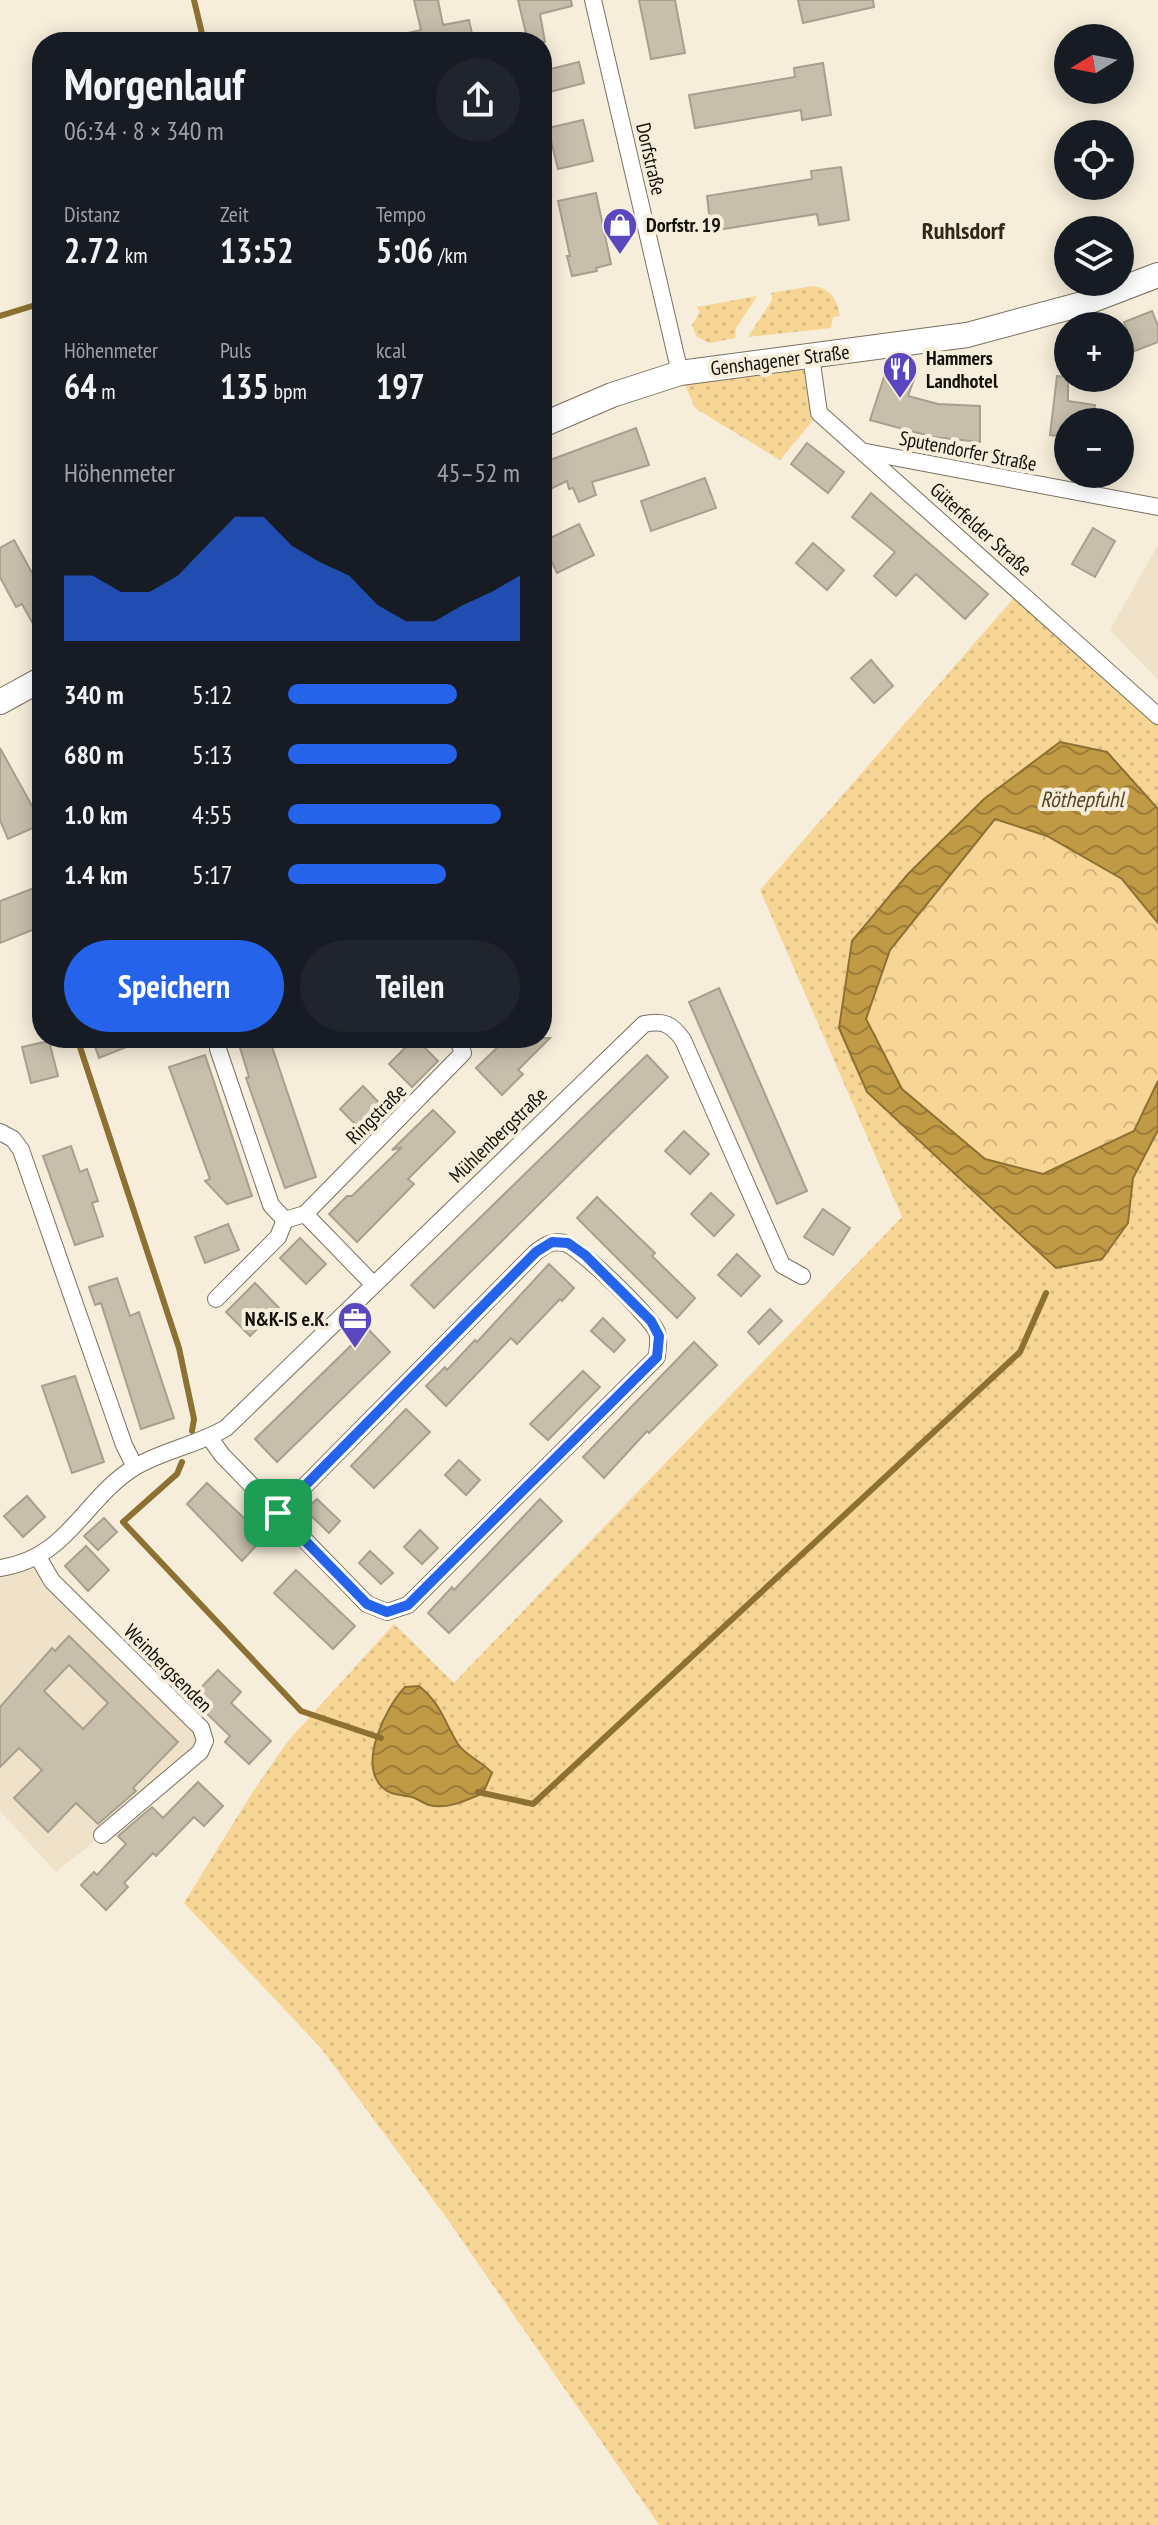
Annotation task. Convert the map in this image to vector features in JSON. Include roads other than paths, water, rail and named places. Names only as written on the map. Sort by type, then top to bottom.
[{"type":"main road","name":"Genshagener Straße","points":[[552,421],[612,395],[680,373],[967,335],[1082,304],[1158,275]]},
{"type":"main road","points":[[0,702],[32,684]]},
{"type":"street","name":"Dorfstraße","points":[[593,0],[680,373]]},
{"type":"street","name":"Güterfelder Straße","points":[[811,356],[819,413],[1158,716]]},
{"type":"street","name":"Sputendorfer Straße","points":[[865,452],[1158,507]]},
{"type":"street","name":"Mühlenbergstraße","points":[[0,1568],[38,1557],[57,1543],[135,1467],[210,1438],[226,1428],[644,1024],[660,1021],[674,1027],[683,1040],[782,1265],[802,1276]]},
{"type":"street","points":[[216,1299],[278,1237],[285,1220],[271,1205],[218,1048]]},
{"type":"street","name":"Ringstraße","points":[[285,1220],[305,1214],[463,1053],[461,1048]]},
{"type":"street","points":[[0,1132],[13,1139],[21,1150],[124,1445],[135,1467]]},
{"type":"street","points":[[305,1214],[373,1284]]},
{"type":"street","points":[[210,1438],[222,1455],[278,1513],[367,1604],[387,1612],[408,1605],[657,1357],[659,1336],[651,1321],[585,1255],[568,1243],[552,1242],[536,1252],[278,1513]]},
{"type":"street","name":"Weinbergsenden","points":[[38,1557],[52,1581],[201,1728],[205,1741],[200,1752],[102,1835]]},
{"type":"water","name":"Röthepfuhl","points":[[1060,742],[1107,752],[1158,809],[1158,923],[1122,879],[1047,836],[995,819],[890,950],[866,1019],[902,1089],[985,1159],[1043,1174],[1134,1131],[1158,1081],[1158,1130],[1133,1178],[1128,1223],[1102,1259],[1056,1268],[867,1092],[839,1028],[852,941],[908,874],[984,799]]},
{"type":"water","points":[[419,1686],[437,1706],[462,1748],[492,1773],[483,1793],[457,1804],[436,1806],[390,1792],[376,1778],[374,1751],[383,1721],[405,1687]]},
{"type":"waterway","points":[[194,0],[202,32]]},
{"type":"waterway","points":[[0,316],[32,306]]},
{"type":"waterway","points":[[80,1048],[179,1348],[194,1419],[192,1431]]},
{"type":"waterway","points":[[478,1792],[533,1804],[1020,1352],[1046,1293]]},
{"type":"waterway","points":[[182,1462],[177,1474],[123,1522],[301,1711],[381,1738]]},
{"type":"place","name":"Dorfstr. 19","points":[[620,256]]},
{"type":"place","name":"Hammers Landhotel","points":[[900,400]]},
{"type":"place","name":"N&K-IS e.K.","points":[[355,1350]]},
{"type":"district","name":"Ruhlsdorf","points":[[963,231]]}]
